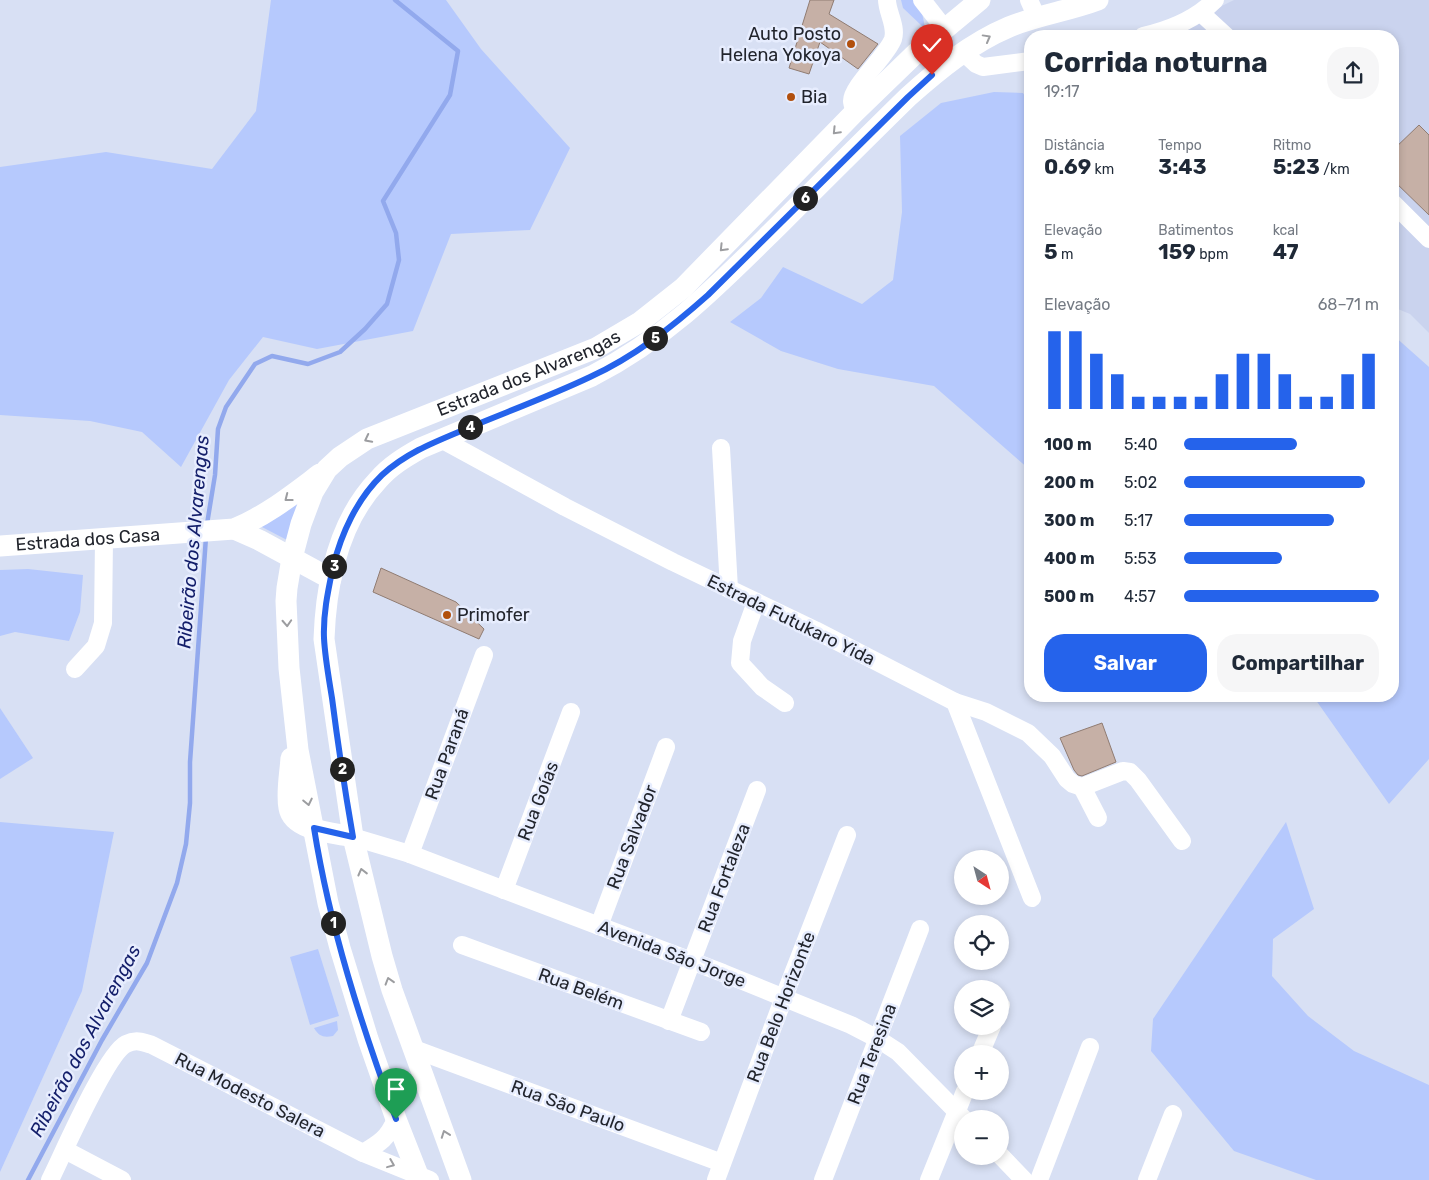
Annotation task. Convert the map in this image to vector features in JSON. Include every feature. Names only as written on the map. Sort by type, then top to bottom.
[{"type":"main road","name":"Estrada dos Alvarengas","points":[[423,1178],[396,1119],[368,1039],[340,948],[324,887],[314,828],[302,776],[294,716],[286,619],[287,588],[292,558],[310,500],[327,469],[356,445],[596,348],[618,337],[640,322],[683,288],[855,112],[916,53],[980,0]]},
{"type":"main road","name":"Estrada dos Alvarengas","points":[[461,1180],[395,998],[382,956],[353,837],[324,639],[325,603],[342,537],[354,513],[369,490],[382,475],[399,461],[420,448],[592,376],[616,364],[652,341],[708,295],[908,97],[932,75],[963,52],[1010,26],[1033,9],[1073,9],[1098,0]]},
{"type":"main road","points":[[227,530],[266,514],[327,469]]},
{"type":"main road","points":[[227,530],[258,540],[331,578]]},
{"type":"main road","name":"Estrada dos Casa","points":[[0,546],[227,530]]},
{"type":"main road","points":[[258,540],[277,565],[287,588]]},
{"type":"main road","points":[[314,828],[353,837]]},
{"type":"street","points":[[855,112],[852,100],[858,86],[872,70],[893,39],[894,32],[887,0]]},
{"type":"street","points":[[922,0],[944,28]]},
{"type":"street","points":[[1164,30],[1201,12],[1215,0]]},
{"type":"street","points":[[1201,12],[1220,30]]},
{"type":"street","points":[[893,39],[916,53]]},
{"type":"street","points":[[963,52],[976,64],[983,67],[1024,62]]},
{"type":"street","points":[[1399,209],[1429,239]]},
{"type":"street","name":"Estrada Futukaro Yida","points":[[442,439],[565,507],[816,630],[955,702],[986,712],[1028,732],[1052,756],[1067,779],[1073,784],[1082,787]]},
{"type":"street","points":[[722,448],[729,589]]},
{"type":"street","points":[[75,669],[96,646],[103,623],[104,539]]},
{"type":"street","points":[[756,602],[742,641],[740,662],[762,686],[785,704]]},
{"type":"street","name":"Rua Paraná","points":[[410,854],[484,654]]},
{"type":"street","points":[[955,702],[1032,898]]},
{"type":"street","name":"Rua Goías","points":[[504,890],[572,712]]},
{"type":"street","name":"Rua Salvador","points":[[598,926],[666,747]]},
{"type":"street","points":[[1098,818],[1082,787],[1124,771],[1130,772],[1138,780],[1182,841]]},
{"type":"street","name":"Rua Fortaleza","points":[[669,1021],[757,790]]},
{"type":"street","name":"Rua Belo Horizonte","points":[[716,1180],[784,997],[847,836]]},
{"type":"street","name":"Avenida São Jorge","points":[[353,837],[410,854],[692,961],[851,1025],[898,1052],[955,1110]]},
{"type":"street","name":"Rua Teresina","points":[[823,1180],[920,929]]},
{"type":"street","name":"Rua Belém","points":[[462,945],[701,1032]]},
{"type":"street","name":"Rua Modesto Salera","points":[[65,1150],[112,1058],[119,1048],[136,1040],[152,1045],[363,1153],[423,1178]]},
{"type":"street","points":[[1040,1180],[1090,1047]]},
{"type":"street","name":"Rua São Paulo","points":[[414,1049],[722,1163]]},
{"type":"street","points":[[1147,1180],[1174,1114]]},
{"type":"street","points":[[363,1153],[390,1133],[396,1119]]},
{"type":"street","points":[[929,1180],[954,1128]]},
{"type":"street","points":[[50,1180],[65,1150],[122,1180]]},
{"type":"street","points":[[1009,1164],[1024,1180]]},
{"type":"shaded area","points":[[271,0],[446,0],[481,49],[570,148],[530,230],[451,234],[413,331],[317,349],[263,337],[229,380],[181,467],[142,432],[90,421],[0,415],[0,167],[106,152],[212,169],[256,111]]},
{"type":"shaded area","points":[[901,0],[915,0],[921,7],[925,28],[903,8]]},
{"type":"shaded area","points":[[1234,0],[1429,0],[1429,333],[1410,314],[1399,309],[1399,30],[1172,30]]},
{"type":"shaded area","points":[[994,92],[1024,95],[1024,465],[934,386],[838,369],[781,351],[730,322],[761,298],[783,267],[862,304],[893,280],[902,212],[900,136],[941,103]]},
{"type":"shaded area","points":[[1399,340],[1429,367],[1429,759],[1389,804],[1317,702],[1399,702]]},
{"type":"shaded area","points":[[302,501],[289,541],[260,526]]},
{"type":"shaded area","points":[[28,569],[83,575],[80,612],[69,641],[15,632],[0,636],[0,570]]},
{"type":"shaded area","points":[[0,708],[33,758],[0,779]]},
{"type":"shaded area","points":[[0,822],[114,832],[82,991],[0,1172]]},
{"type":"shaded area","points":[[1286,822],[1314,909],[1273,939],[1272,976],[1308,1016],[1354,1051],[1429,1085],[1429,1180],[1316,1180],[1234,1151],[1151,1051],[1153,1019]]},
{"type":"shaded area","points":[[318,949],[339,1016],[310,1025],[290,957]]},
{"type":"shaded area","points":[[337,1021],[338,1030],[333,1036],[322,1036],[314,1028]]},
{"type":"building","points":[[810,0],[834,0],[829,14],[878,44],[858,69],[820,42],[809,74],[789,68]]},
{"type":"building","points":[[1419,125],[1429,135],[1429,215],[1399,186],[1399,144]]},
{"type":"building","name":"Primofer","points":[[381,568],[456,602],[484,629],[479,639],[373,592]]},
{"type":"building","points":[[1102,723],[1116,762],[1082,776],[1078,775],[1060,738]]},
{"type":"waterway","name":"Ribeirão dos Alvarengas","points":[[207,524],[215,475],[218,429],[226,407],[255,364],[272,356],[308,364],[340,352],[365,329],[387,304],[399,260],[396,233],[383,201],[450,95],[458,51],[395,0]]},
{"type":"waterway","name":"Ribeirão dos Alvarengas","points":[[28,1180],[102,1040],[147,963],[177,883],[186,844],[190,803],[190,762],[206,537]]},
{"type":"place","name":"Auto Posto Helena Yokoya","points":[[851,44]]},
{"type":"place","name":"Bia","points":[[791,97]]},
{"type":"place","name":"Primofer","points":[[447,615]]},
{"type":"route","points":[[396,1119],[380,1076],[340,948],[319,862],[314,828],[353,837],[344,787],[324,639],[325,603],[338,547],[347,526],[363,498],[376,481],[408,455],[420,448],[574,385],[616,364],[652,341],[708,295],[932,75]]}]
